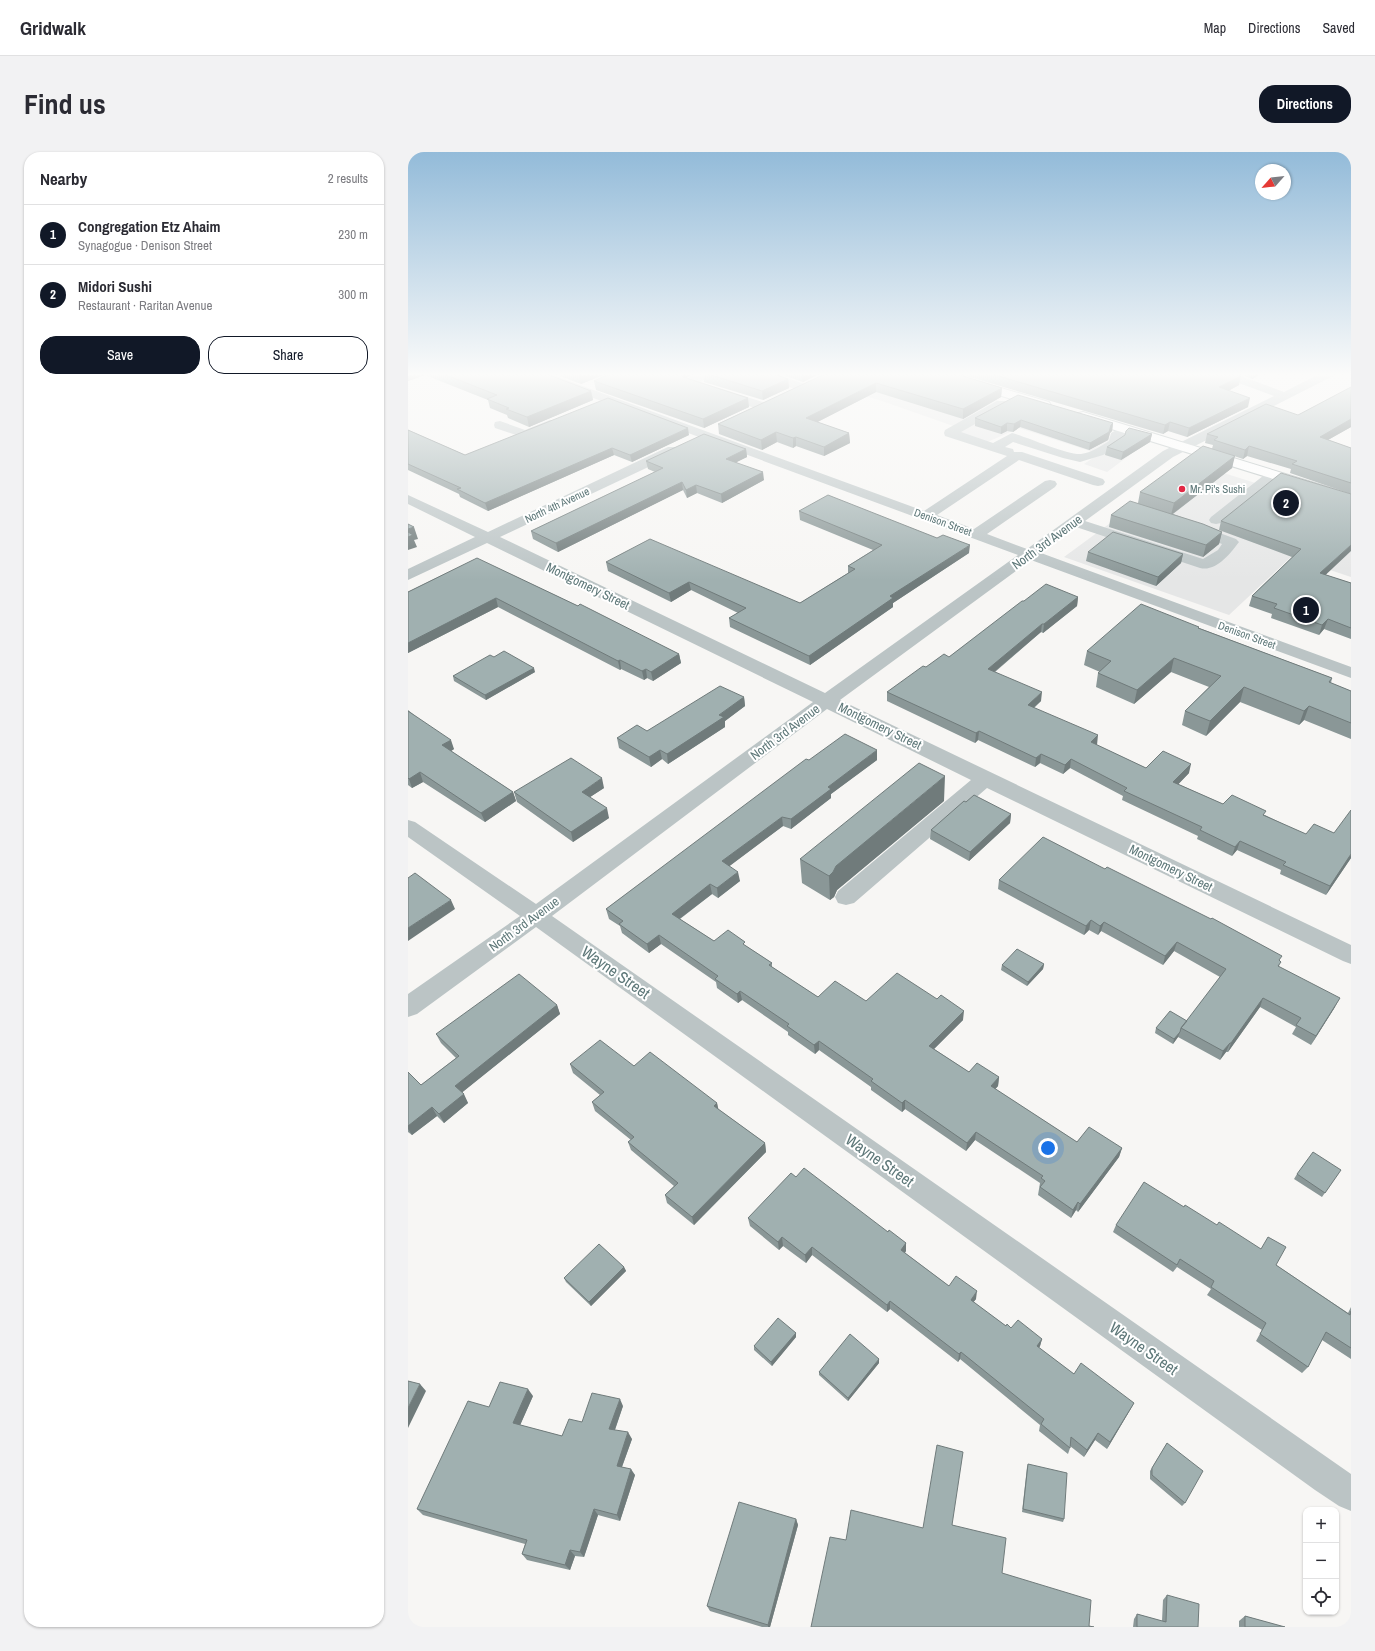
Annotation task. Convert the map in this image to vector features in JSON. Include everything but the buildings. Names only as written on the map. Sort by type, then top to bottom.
[{"type":"main road","points":[[1161,442],[1184,447],[1351,499]]},
{"type":"street","name":"North 4th Avenue","points":[[408,575],[690,442]]},
{"type":"street","name":"Denison Street","points":[[695,442],[927,516],[1351,673]]},
{"type":"street","points":[[976,442],[1098,482]]},
{"type":"street","points":[[994,448],[1004,442]]},
{"type":"street","points":[[1027,442],[1078,458]]},
{"type":"street","points":[[1061,469],[1078,458],[1102,452],[1116,442]]},
{"type":"street","name":"North 3rd Avenue","points":[[408,1007],[536,916],[828,700],[1030,554],[1075,522],[1111,502],[1168,454],[1194,442]]},
{"type":"street","points":[[927,516],[939,505],[1017,455]]},
{"type":"street","points":[[1216,520],[1273,475]]},
{"type":"street","points":[[976,534],[1050,484]]},
{"type":"street","name":"Montgomery Street","points":[[408,499],[828,700],[1351,954]]},
{"type":"street","points":[[1075,522],[1205,565],[1223,553],[1231,542],[1176,522]]},
{"type":"street","points":[[846,897],[986,778]]},
{"type":"street","name":"Wayne Street","points":[[408,827],[536,916],[1351,1494]]},
{"type":"shaded area","points":[[977,442],[988,442],[983,444]]},
{"type":"shaded area","points":[[1062,442],[1129,442],[1142,446],[1107,472],[1084,464],[1099,454]]},
{"type":"shaded area","points":[[1192,463],[1351,513],[1351,577],[1291,557],[1229,615],[1064,557]]},
{"type":"place","name":"Mr. Pi's Sushi","points":[[1182,489]]},
{"type":"place","name":"Midori Sushi","points":[[1286,503]]},
{"type":"place","name":"Congregation Etz Ahaim","points":[[1306,610]]}]
